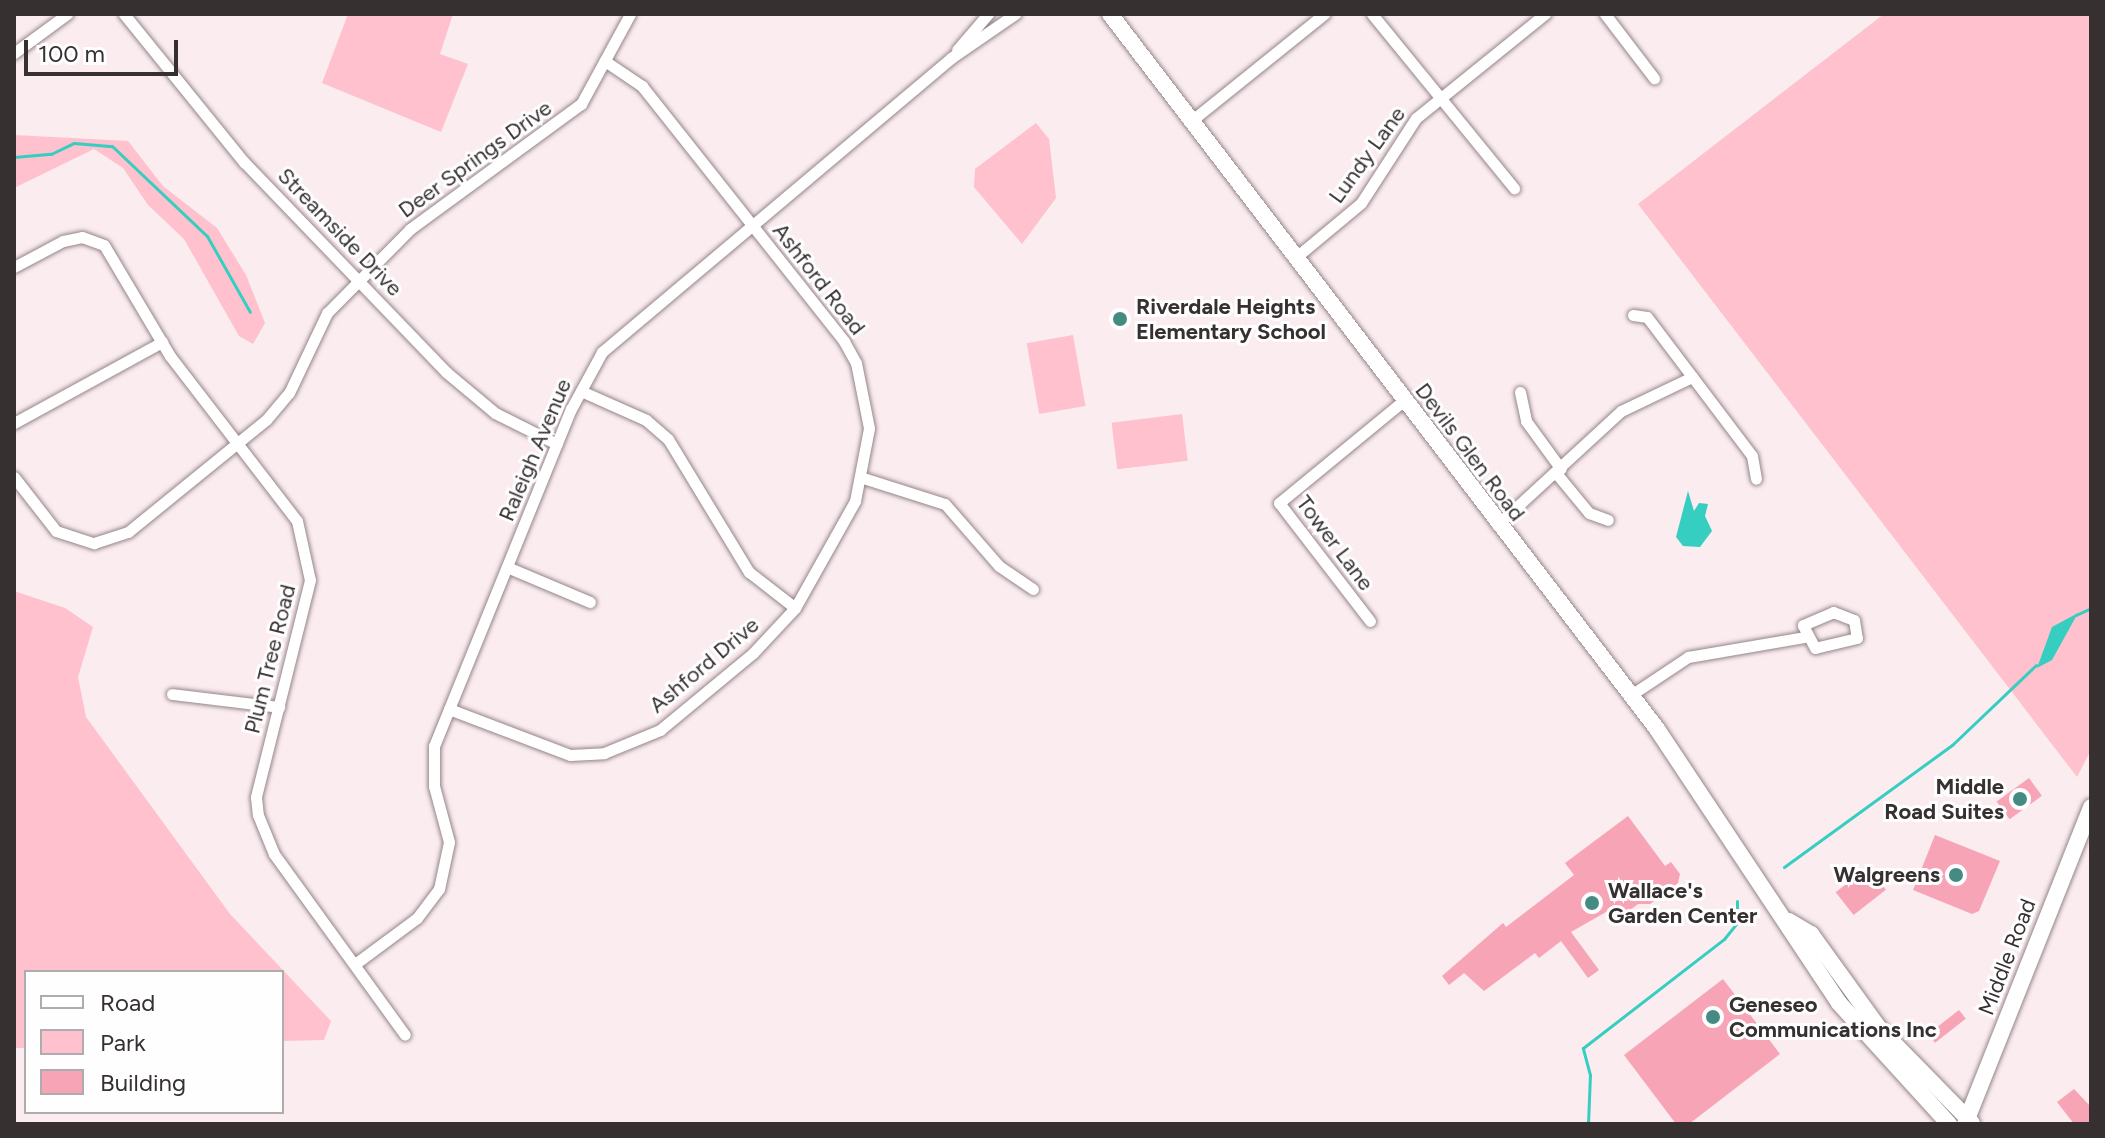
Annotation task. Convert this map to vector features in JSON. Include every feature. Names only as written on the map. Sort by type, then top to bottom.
[{"type":"main road","name":"Devils Glen Road","points":[[1110,14],[1497,525],[1631,695],[1789,921],[1797,942],[1856,1025],[1949,1124]]},
{"type":"main road","name":"Middle Road","points":[[1968,1122],[2091,807]]},
{"type":"main road","name":"Devils Glen Road","points":[[1789,921],[1811,934],[1878,1027],[1968,1122]]},
{"type":"street","points":[[14,53],[67,14]]},
{"type":"street","name":"Streamside Drive","points":[[124,14],[244,162],[472,395],[557,444]]},
{"type":"street","name":"Deer Springs Drive","points":[[14,477],[43,519],[74,540],[94,543],[131,529],[237,444],[289,393],[327,313],[358,280],[439,206],[565,119],[605,61],[630,14]]},
{"type":"street","name":"Raleigh Avenue","points":[[951,58],[988,14]]},
{"type":"street","name":"Raleigh Avenue","points":[[355,964],[417,918],[445,876],[449,842],[432,764],[449,709],[557,444],[602,352],[951,58],[1015,14]]},
{"type":"street","points":[[1191,121],[1324,14]]},
{"type":"street","points":[[1372,14],[1514,188]]},
{"type":"street","name":"Lundy Lane","points":[[1295,258],[1361,203],[1403,134],[1439,97],[1545,14]]},
{"type":"street","points":[[1605,14],[1654,78]]},
{"type":"street","name":"Ashford Road","points":[[605,61],[642,86],[856,363],[869,428],[860,477],[828,559],[795,608]]},
{"type":"street","name":"Plum Tree Road","points":[[14,267],[82,237],[104,245],[114,257],[162,342],[237,444],[280,494],[310,558],[304,610],[256,797],[258,815],[274,854],[405,1035]]},
{"type":"street","points":[[1633,315],[1647,317],[1752,456],[1756,479]]},
{"type":"street","points":[[14,423],[162,342]]},
{"type":"street","points":[[1497,525],[1621,411],[1692,377]]},
{"type":"street","points":[[581,391],[646,420],[668,439],[749,572],[795,608]]},
{"type":"street","points":[[1520,392],[1526,421],[1558,471],[1589,513],[1608,520]]},
{"type":"street","name":"Tower Lane","points":[[1370,621],[1279,503],[1403,401]]},
{"type":"street","points":[[860,477],[945,504],[999,566],[1033,589]]},
{"type":"street","points":[[507,567],[590,602]]},
{"type":"street","name":"Ashford Drive","points":[[449,709],[570,755],[604,753],[660,730],[753,653],[795,608]]},
{"type":"street","points":[[1833,612],[1849,615],[1857,628],[1854,642],[1829,649],[1815,648],[1805,637],[1803,625],[1833,612]]},
{"type":"street","points":[[1631,695],[1688,657],[1805,637]]},
{"type":"street","points":[[172,694],[279,707]]},
{"type":"green space","points":[[348,14],[453,14],[440,54],[468,64],[441,132],[322,83]]},
{"type":"green space","points":[[1884,14],[2091,14],[2091,750],[2077,777],[1638,204]]},
{"type":"green space","points":[[1036,123],[1049,139],[1056,198],[1022,244],[974,187],[975,169]]},
{"type":"green space","points":[[14,135],[128,141],[163,186],[217,228],[246,275],[265,323],[253,344],[239,336],[184,239],[148,205],[123,168],[94,149],[14,188]]},
{"type":"green space","points":[[1073,335],[1086,406],[1039,414],[1027,343]]},
{"type":"green space","points":[[1182,414],[1188,461],[1117,469],[1112,423]]},
{"type":"green space","points":[[14,591],[65,608],[93,627],[78,677],[86,717],[230,914],[283,970],[24,970],[24,1048],[14,1048]]},
{"type":"green space","points":[[284,971],[331,1021],[324,1040],[284,1041]]},
{"type":"water","points":[[1688,491],[1694,511],[1699,503],[1708,504],[1705,516],[1712,531],[1700,547],[1683,546],[1676,537]]},
{"type":"water","points":[[2078,613],[2052,660],[2037,668],[2052,627]]},
{"type":"building","name":"Middle Road Suites","points":[[2029,778],[2042,796],[2010,819],[1997,802]]},
{"type":"building","name":"Wallace's Garden Center","points":[[1628,816],[1665,866],[1671,862],[1680,874],[1678,883],[1650,904],[1638,904],[1614,922],[1606,912],[1571,932],[1599,970],[1588,978],[1561,941],[1539,958],[1535,953],[1484,991],[1464,973],[1449,985],[1442,976],[1503,923],[1506,927],[1574,875],[1565,863]]},
{"type":"building","name":"Walgreens","points":[[1935,835],[2000,861],[1979,911],[1972,914],[1913,890]]},
{"type":"building","points":[[1868,867],[1886,890],[1854,915],[1836,892]]},
{"type":"building","name":"Geneseo Communications Inc","points":[[1723,979],[1780,1054],[1689,1124],[1676,1124],[1624,1055]]},
{"type":"building","points":[[1959,1010],[1966,1019],[1935,1043],[1928,1034]]},
{"type":"building","points":[[2074,1089],[2091,1107],[2091,1124],[2074,1124],[2057,1102]]},
{"type":"waterway","points":[[14,157],[51,154],[74,143],[112,146],[207,236],[250,312]]},
{"type":"waterway","points":[[2076,615],[2091,608]]},
{"type":"waterway","points":[[1784,867],[1952,745],[2036,665]]},
{"type":"waterway","points":[[1588,1124],[1590,1075],[1583,1048],[1724,939],[1737,923],[1737,901]]},
{"type":"place","name":"Riverdale Heights Elementary School","points":[[1120,319]]},
{"type":"place","name":"Middle Road Suites","points":[[2020,799]]},
{"type":"place","name":"Walgreens","points":[[1956,875]]},
{"type":"place","name":"Wallace's Garden Center","points":[[1592,903]]},
{"type":"place","name":"Geneseo Communications Inc","points":[[1713,1017]]}]
